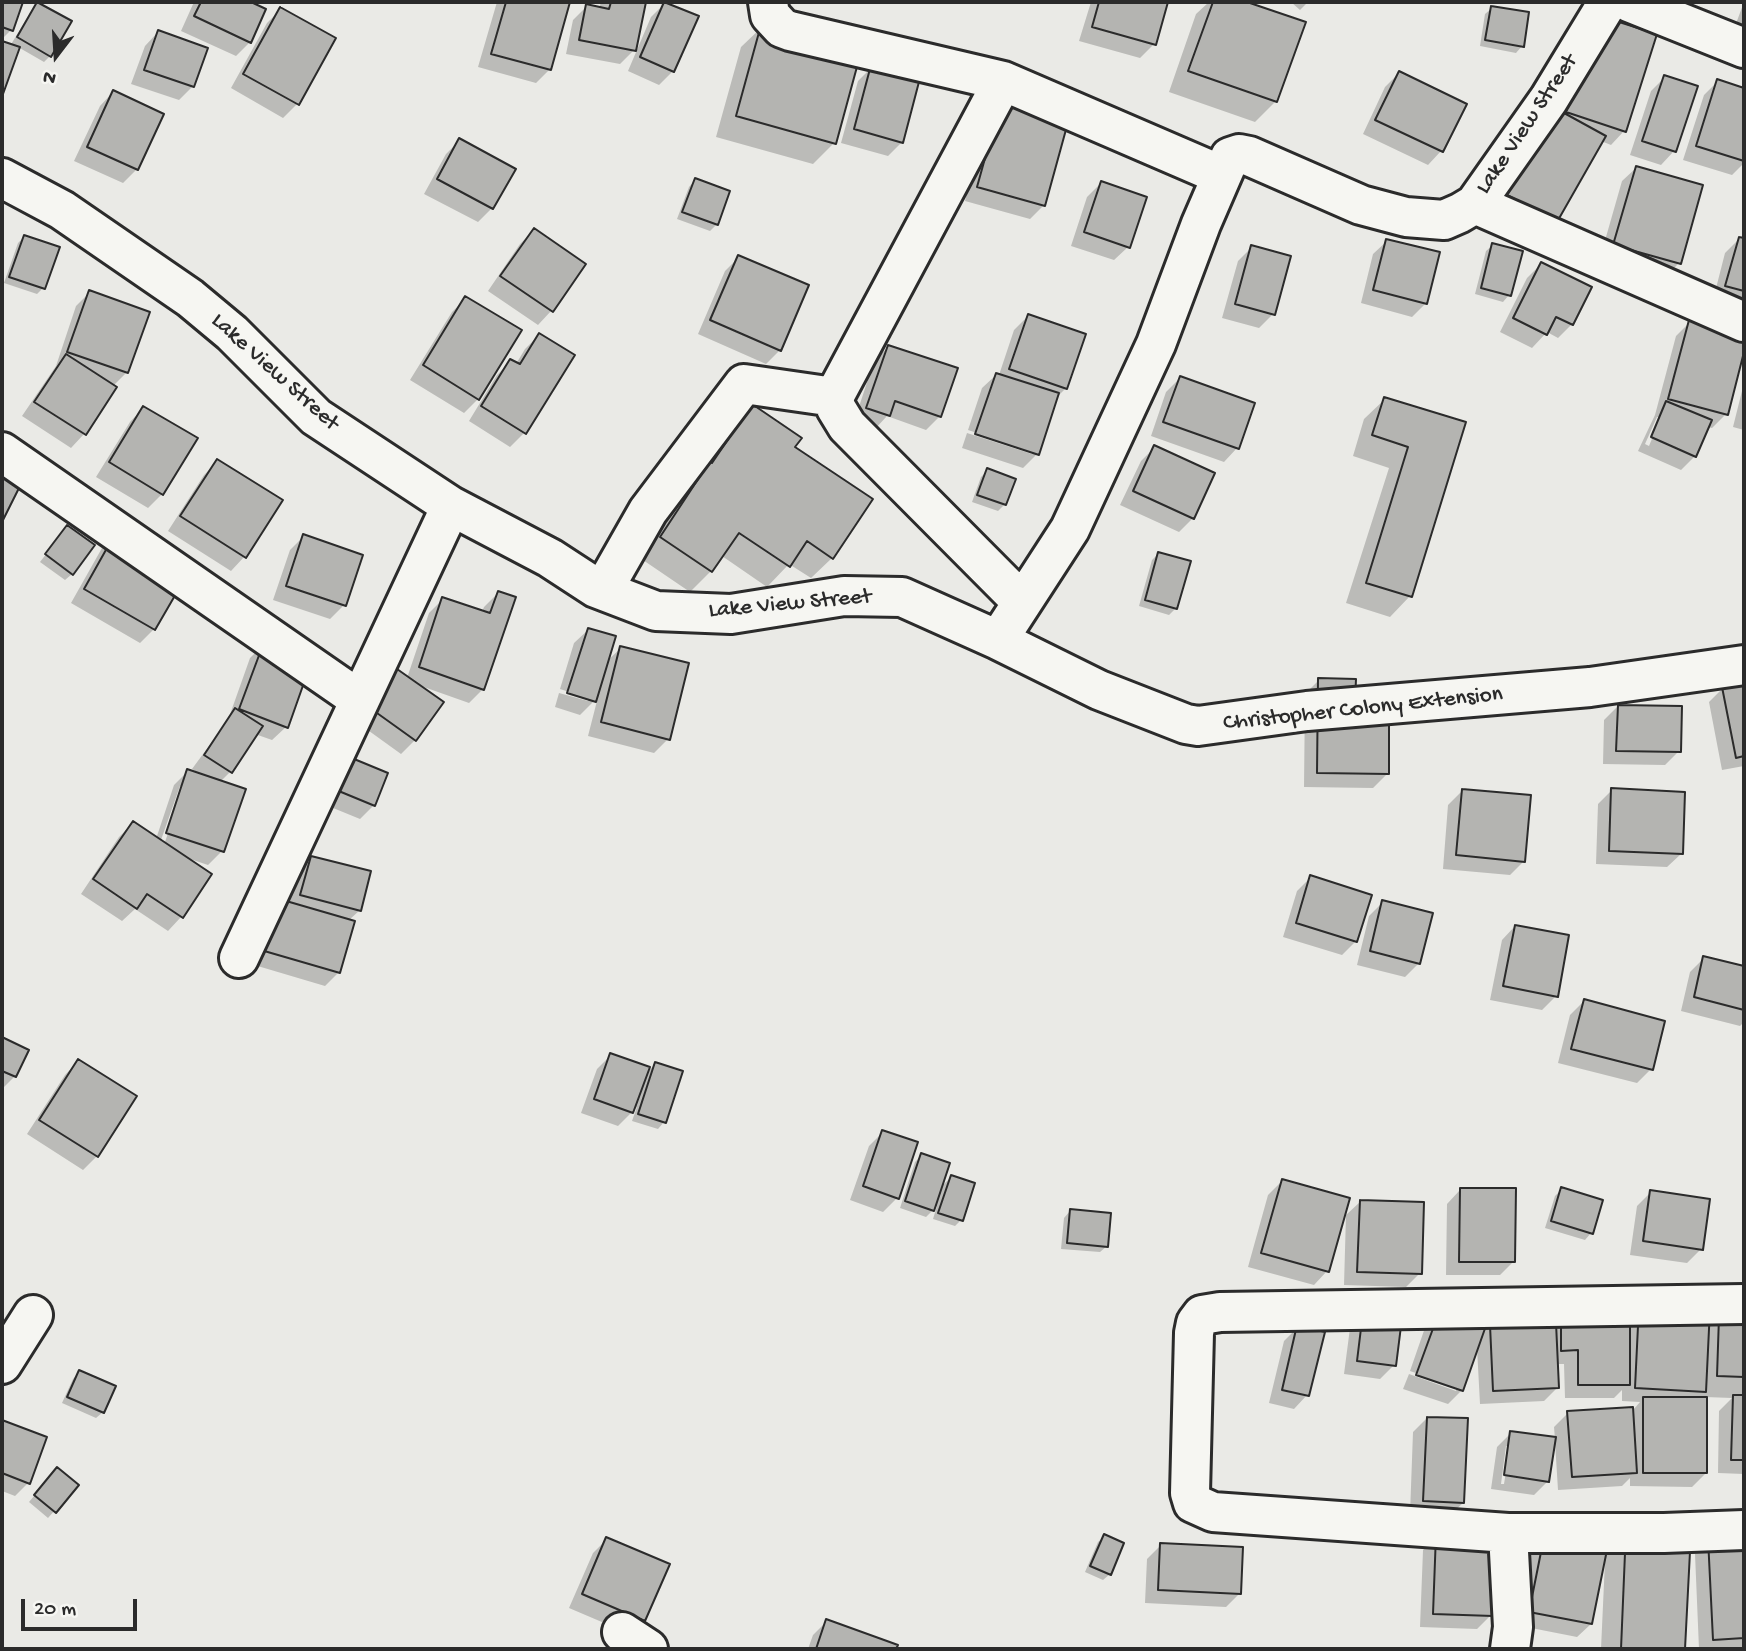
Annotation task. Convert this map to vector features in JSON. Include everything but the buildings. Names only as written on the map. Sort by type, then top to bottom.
[{"type":"street","points":[[768,2],[769,15],[790,31],[1003,81],[1221,175]]},
{"type":"street","name":"Lake View Street","points":[[2,178],[62,210],[190,298],[232,333],[316,417],[451,506],[550,558],[596,588],[656,611],[731,614],[844,596],[902,597],[998,640],[1070,529],[1156,344],[1230,157],[1239,154],[1249,156],[1361,205],[1406,217],[1444,220],[1475,204],[1549,99],[1608,2]]},
{"type":"street","points":[[1629,2],[1744,48]]},
{"type":"street","points":[[1003,81],[834,397],[836,408],[847,426],[1021,602]]},
{"type":"street","points":[[1475,204],[1744,323]]},
{"type":"street","points":[[603,590],[648,511],[744,384],[834,397]]},
{"type":"street","points":[[2,452],[360,700]]},
{"type":"street","points":[[239,958],[451,506]]},
{"type":"street","name":"Christopher Colony Extension","points":[[998,640],[1099,690],[1186,724],[1198,726],[1307,711],[1590,687],[1744,665]]},
{"type":"street","points":[[1744,1304],[1220,1312],[1202,1315],[1194,1333],[1190,1493],[1199,1507],[1213,1512],[1508,1533],[1744,1530]]},
{"type":"street","points":[[2,1364],[33,1315]]},
{"type":"street","points":[[1508,1533],[1513,1627],[1510,1649]]}]
